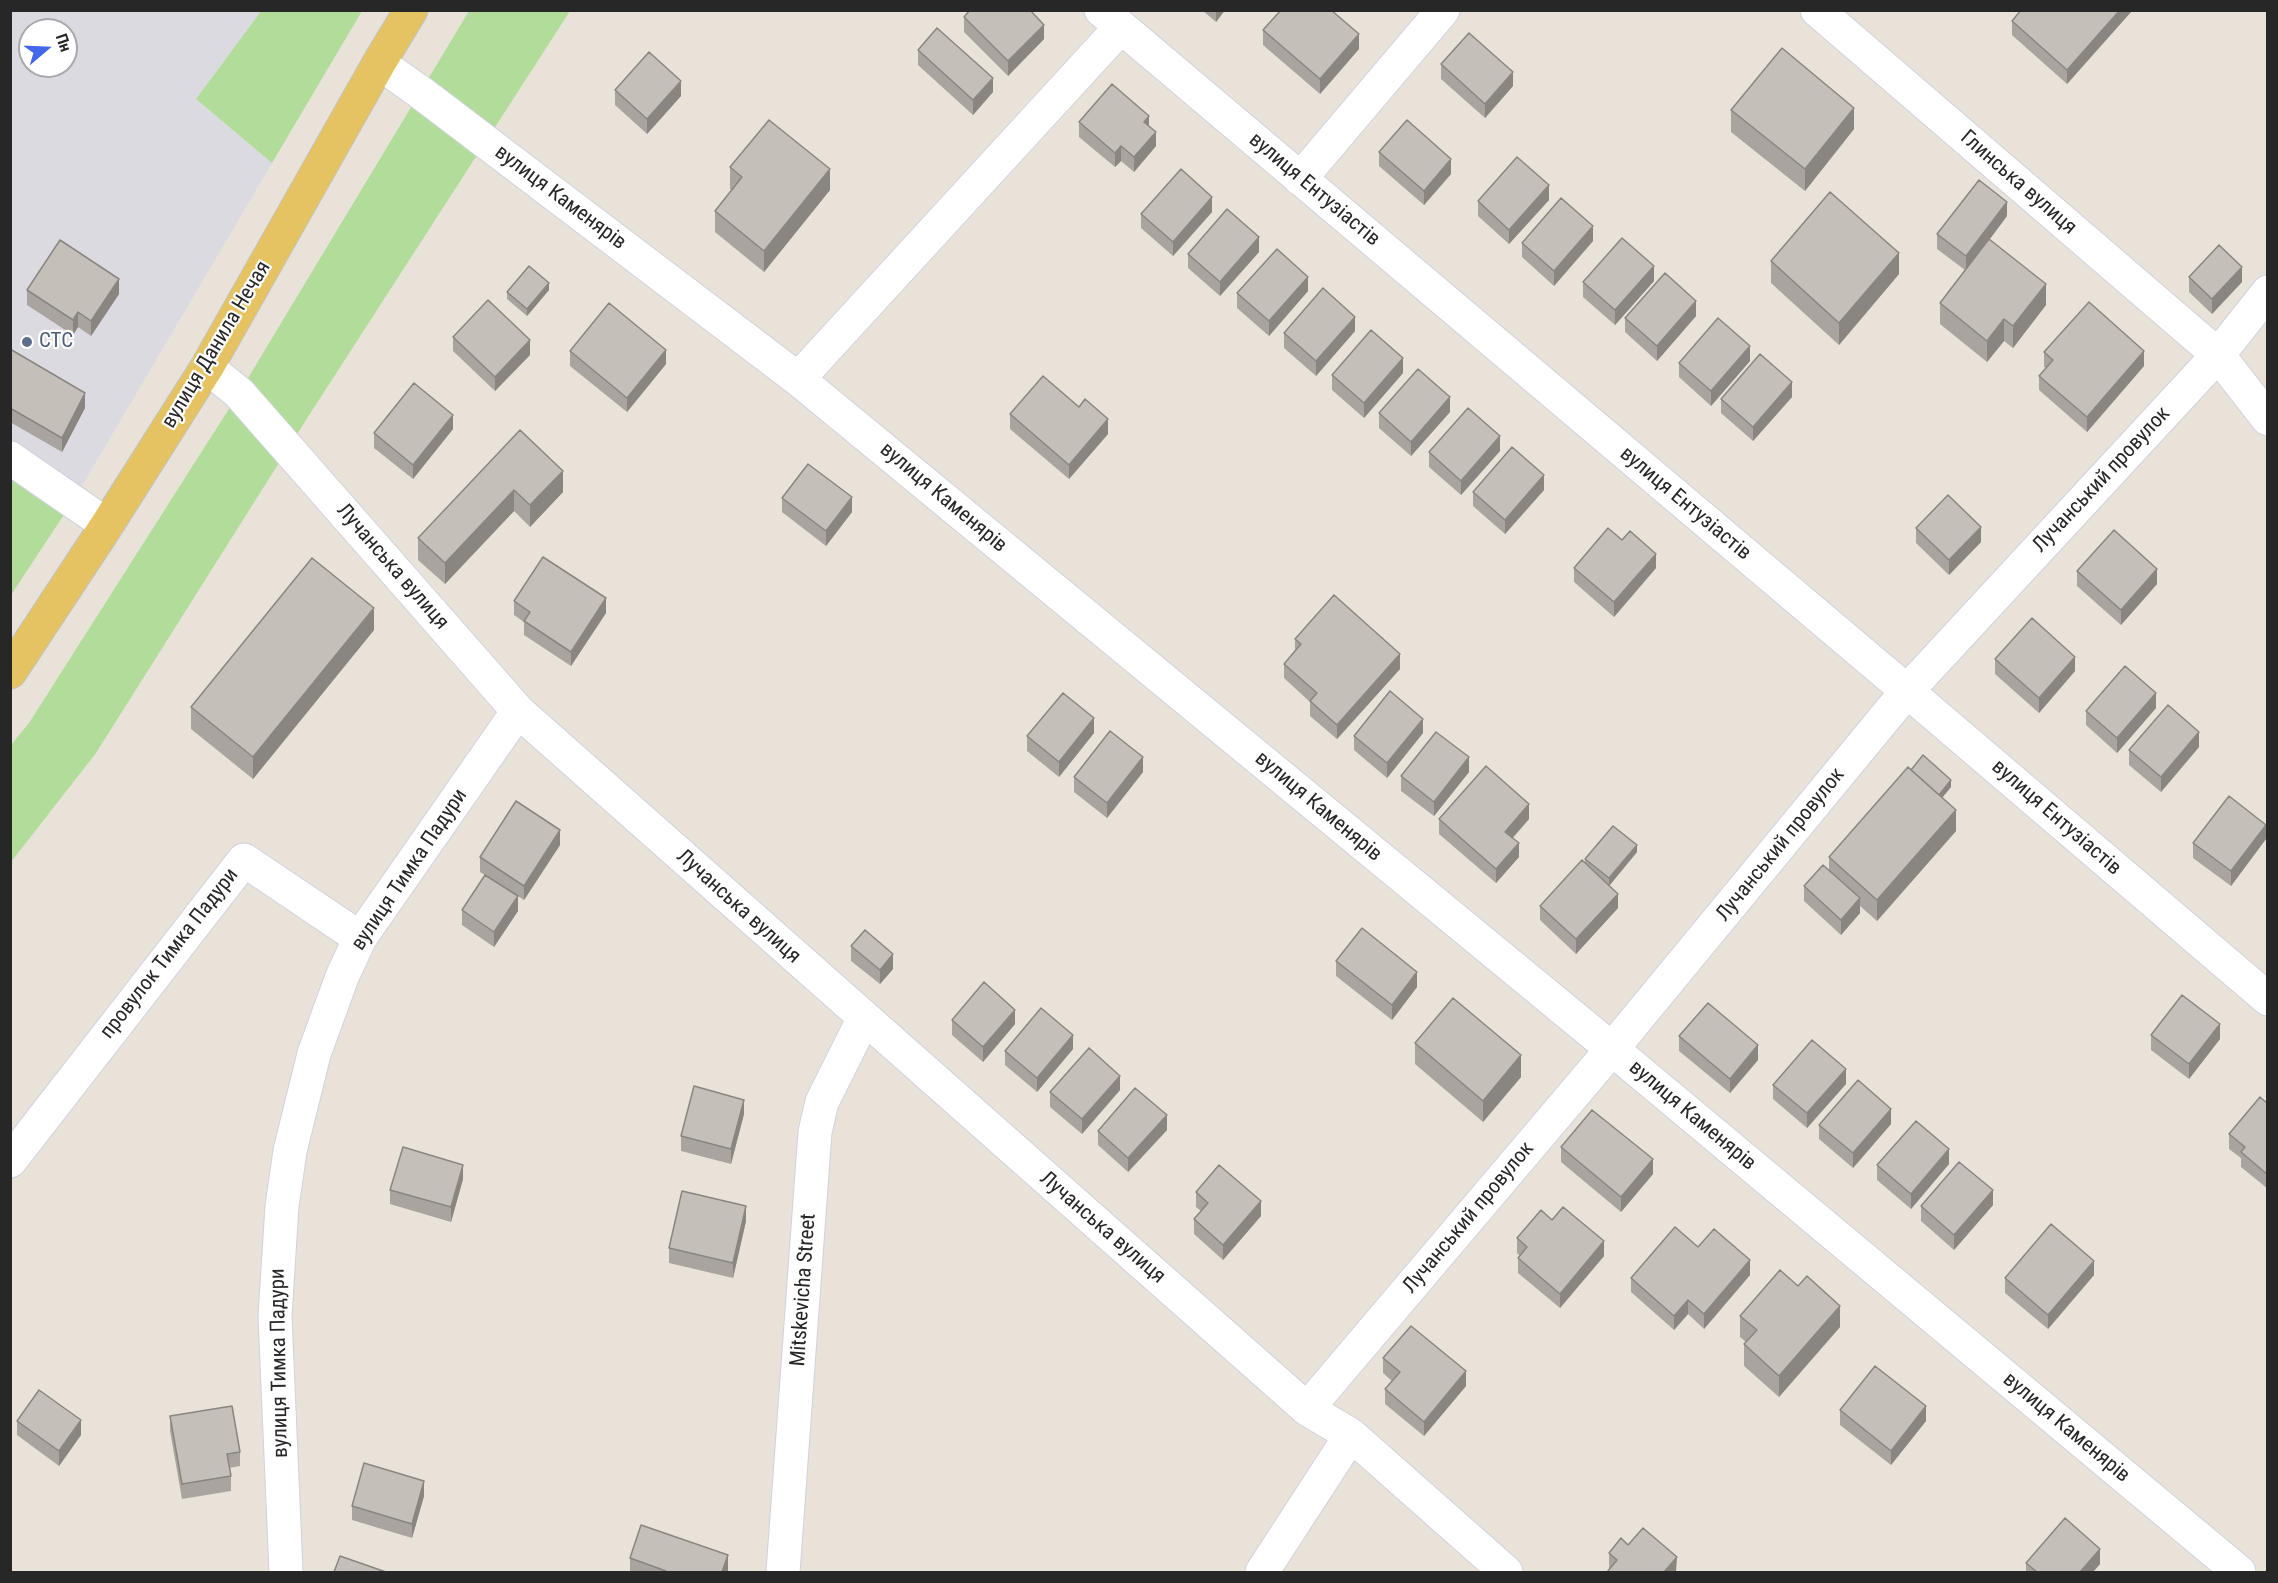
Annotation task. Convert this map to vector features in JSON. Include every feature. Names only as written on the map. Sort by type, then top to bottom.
[{"type":"main road","name":"вулиця Данила Нечая","points":[[10,672],[207,367],[411,10]]},
{"type":"street","points":[[1300,179],[1443,10]]},
{"type":"street","name":"Глинська вулиця","points":[[1817,10],[2218,355],[2268,419]]},
{"type":"street","points":[[798,379],[1111,19]]},
{"type":"street","name":"вулиця Ентузіастів","points":[[1111,19],[2268,999]]},
{"type":"street","name":"вулиця Каменярів","points":[[379,63],[798,379],[1612,1049],[2239,1572]]},
{"type":"street","name":"Лучанський провулок","points":[[1307,1409],[1612,1049],[1907,691],[2218,355],[2268,292]]},
{"type":"street","name":"Лучанська вулиця","points":[[207,367],[239,393],[518,711],[1307,1409],[1351,1435],[1506,1572]]},
{"type":"street","points":[[10,458],[107,525]]},
{"type":"street","name":"вулиця Тимка Падури","points":[[286,1572],[275,1316],[282,1206],[291,1151],[314,1054],[335,996],[360,939],[518,711]]},
{"type":"street","name":"провулок Тимка Падури","points":[[10,1161],[244,860],[360,939]]},
{"type":"street","name":"Mitskevicha Street","points":[[783,1572],[815,1132],[822,1102],[864,1018]]},
{"type":"street","points":[[1262,1572],[1351,1435]]},
{"type":"shaded area","points":[[10,11],[262,11],[196,99],[272,163],[73,501],[11,458]]},
{"type":"green space","points":[[262,10],[362,11],[272,163],[196,99]]},
{"type":"green space","points":[[469,11],[570,11],[306,420],[96,753],[11,862],[11,745],[29,723],[239,393]]},
{"type":"green space","points":[[11,458],[73,501],[11,595]]},
{"type":"building","points":[[970,10],[1030,10],[1044,25],[1008,61],[964,17]]},
{"type":"building","points":[[1281,10],[1331,10],[1359,34],[1320,79],[1263,30]]},
{"type":"building","points":[[2021,10],[2120,10],[2067,70],[2012,21]]},
{"type":"building","points":[[937,28],[993,78],[973,100],[918,50]]},
{"type":"building","points":[[1469,33],[1513,72],[1485,104],[1441,64]]},
{"type":"building","points":[[1782,48],[1854,108],[1805,169],[1731,110]]},
{"type":"building","points":[[649,52],[681,81],[647,119],[615,90]]},
{"type":"building","points":[[1112,84],[1149,116],[1144,122],[1156,132],[1134,157],[1121,146],[1115,153],[1079,122]]},
{"type":"building","points":[[769,120],[830,169],[764,251],[715,211],[742,177],[730,167]]},
{"type":"building","points":[[1407,120],[1451,159],[1424,191],[1379,152]]},
{"type":"building","points":[[1517,157],[1549,185],[1509,230],[1478,201]]},
{"type":"building","points":[[1181,169],[1212,197],[1173,242],[1141,214]]},
{"type":"building","points":[[1979,180],[2007,202],[1966,256],[1937,234]]},
{"type":"building","points":[[1830,192],[1899,253],[1839,323],[1771,261]]},
{"type":"building","points":[[1561,198],[1593,226],[1554,271],[1522,243]]},
{"type":"building","points":[[1227,209],[1259,237],[1220,282],[1188,254]]},
{"type":"building","points":[[1622,238],[1654,266],[1615,310],[1583,282]]},
{"type":"building","points":[[1989,239],[2046,284],[2013,326],[2004,319],[1987,341],[1940,303]]},
{"type":"building","points":[[60,240],[119,279],[91,321],[78,312],[73,320],[27,290]]},
{"type":"building","points":[[2219,245],[2242,267],[2212,299],[2189,277]]},
{"type":"building","points":[[1277,249],[1308,277],[1269,321],[1237,293]]},
{"type":"building","points":[[529,266],[549,283],[527,309],[507,292]]},
{"type":"building","points":[[1665,273],[1696,301],[1657,346],[1625,318]]},
{"type":"building","points":[[1323,288],[1355,317],[1316,361],[1284,333]]},
{"type":"building","points":[[488,300],[530,340],[495,377],[453,337]]},
{"type":"building","points":[[2089,302],[2144,351],[2087,417],[2039,376],[2053,360],[2044,352]]},
{"type":"building","points":[[609,303],[666,350],[627,398],[570,351]]},
{"type":"building","points":[[1718,318],[1750,346],[1711,391],[1679,363]]},
{"type":"building","points":[[1371,330],[1403,358],[1364,403],[1332,375]]},
{"type":"building","points":[[10,349],[85,393],[62,438],[10,408]]},
{"type":"building","points":[[1760,354],[1792,382],[1753,427],[1721,399]]},
{"type":"building","points":[[1418,369],[1450,397],[1411,442],[1379,413]]},
{"type":"building","points":[[1043,376],[1079,407],[1085,399],[1108,419],[1069,465],[1010,414]]},
{"type":"building","points":[[414,383],[453,415],[413,465],[374,433]]},
{"type":"building","points":[[1468,408],[1500,436],[1461,481],[1429,452]]},
{"type":"building","points":[[520,430],[563,471],[530,505],[514,490],[445,563],[418,538]]},
{"type":"building","points":[[1512,447],[1544,475],[1505,520],[1473,492]]},
{"type":"building","points":[[808,464],[852,497],[826,531],[782,498]]},
{"type":"building","points":[[1948,495],[1981,527],[1949,560],[1916,528]]},
{"type":"building","points":[[1608,528],[1622,540],[1630,531],[1656,554],[1614,602],[1574,568]]},
{"type":"building","points":[[2114,530],[2157,569],[2121,610],[2077,571]]},
{"type":"building","points":[[543,557],[606,598],[571,652],[524,621],[530,612],[514,601]]},
{"type":"building","points":[[312,558],[374,608],[253,757],[191,707]]},
{"type":"building","points":[[1334,595],[1400,654],[1337,725],[1310,701],[1317,693],[1284,664],[1301,644],[1295,639]]},
{"type":"building","points":[[2032,618],[2075,657],[2039,698],[1995,659]]},
{"type":"building","points":[[2125,666],[2156,693],[2117,738],[2086,711]]},
{"type":"building","points":[[1390,691],[1423,719],[1387,763],[1354,736]]},
{"type":"building","points":[[1063,693],[1094,718],[1059,762],[1027,736]]},
{"type":"building","points":[[2168,705],[2199,732],[2161,777],[2129,750]]},
{"type":"building","points":[[1110,731],[1143,757],[1107,803],[1074,777]]},
{"type":"building","points":[[1436,732],[1469,757],[1434,802],[1401,776]]},
{"type":"building","points":[[1923,755],[1951,780],[1939,795],[1911,770]]},
{"type":"building","points":[[1486,766],[1529,804],[1505,832],[1519,843],[1496,869],[1439,819]]},
{"type":"building","points":[[1908,767],[1956,810],[1877,900],[1829,857]]},
{"type":"building","points":[[2229,796],[2266,825],[2231,871],[2193,843]]},
{"type":"building","points":[[516,801],[560,830],[524,886],[480,857]]},
{"type":"building","points":[[1613,826],[1637,845],[1609,878],[1585,859]]},
{"type":"building","points":[[1582,860],[1618,894],[1576,939],[1540,906]]},
{"type":"building","points":[[1823,865],[1860,898],[1841,920],[1804,886]]},
{"type":"building","points":[[485,875],[518,896],[494,932],[462,910]]},
{"type":"building","points":[[1362,928],[1417,972],[1392,1005],[1336,961]]},
{"type":"building","points":[[865,930],[893,954],[880,970],[851,946]]},
{"type":"building","points":[[984,982],[1015,1010],[983,1047],[952,1020]]},
{"type":"building","points":[[2182,995],[2220,1024],[2189,1064],[2151,1035]]},
{"type":"building","points":[[1453,998],[1521,1055],[1483,1101],[1415,1043]]},
{"type":"building","points":[[1708,1003],[1758,1045],[1730,1079],[1679,1036]]},
{"type":"building","points":[[1041,1008],[1073,1035],[1037,1078],[1005,1051]]},
{"type":"building","points":[[1812,1040],[1846,1069],[1807,1113],[1773,1085]]},
{"type":"building","points":[[1089,1048],[1120,1076],[1082,1119],[1050,1092]]},
{"type":"building","points":[[1858,1080],[1891,1109],[1853,1153],[1819,1125]]},
{"type":"building","points":[[694,1086],[744,1100],[731,1149],[681,1136]]},
{"type":"building","points":[[1135,1088],[1167,1115],[1128,1158],[1098,1131]]},
{"type":"building","points":[[2260,1097],[2268,1104],[2268,1175],[2241,1152],[2245,1147],[2229,1134]]},
{"type":"building","points":[[1592,1110],[1653,1159],[1621,1197],[1561,1147]]},
{"type":"building","points":[[1916,1121],[1949,1149],[1911,1194],[1877,1165]]},
{"type":"building","points":[[403,1147],[463,1165],[451,1207],[390,1190]]},
{"type":"building","points":[[1959,1162],[1993,1190],[1954,1235],[1921,1206]]},
{"type":"building","points":[[1219,1165],[1261,1201],[1223,1245],[1194,1219],[1208,1203],[1196,1192]]},
{"type":"building","points":[[682,1191],[746,1206],[733,1263],[669,1248]]},
{"type":"building","points":[[1563,1207],[1604,1241],[1560,1294],[1518,1258],[1527,1247],[1517,1238],[1541,1210],[1552,1220]]},
{"type":"building","points":[[2051,1224],[2094,1261],[2048,1315],[2005,1278]]},
{"type":"building","points":[[1675,1227],[1698,1247],[1714,1229],[1750,1260],[1704,1314],[1688,1300],[1674,1316],[1631,1278]]},
{"type":"building","points":[[1780,1270],[1798,1286],[1807,1276],[1840,1306],[1779,1376],[1744,1344],[1757,1330],[1740,1316]]},
{"type":"building","points":[[1411,1326],[1466,1371],[1424,1422],[1385,1389],[1400,1372],[1383,1358]]},
{"type":"building","points":[[1875,1366],[1926,1406],[1891,1451],[1840,1410]]},
{"type":"building","points":[[39,1390],[81,1420],[59,1451],[17,1421]]},
{"type":"building","points":[[232,1406],[240,1452],[227,1454],[231,1476],[182,1484],[170,1416]]},
{"type":"building","points":[[364,1463],[424,1481],[412,1524],[352,1506]]},
{"type":"building","points":[[2065,1518],[2100,1549],[2080,1572],[2037,1572],[2026,1563]]},
{"type":"building","points":[[641,1525],[728,1555],[722,1572],[665,1572],[630,1558]]},
{"type":"building","points":[[1643,1528],[1677,1557],[1664,1572],[1607,1572],[1617,1560],[1609,1553],[1621,1538],[1628,1545]]},
{"type":"building","points":[[340,1556],[386,1572],[334,1572]]},
{"type":"place","name":"СТС","points":[[27,342]]}]
